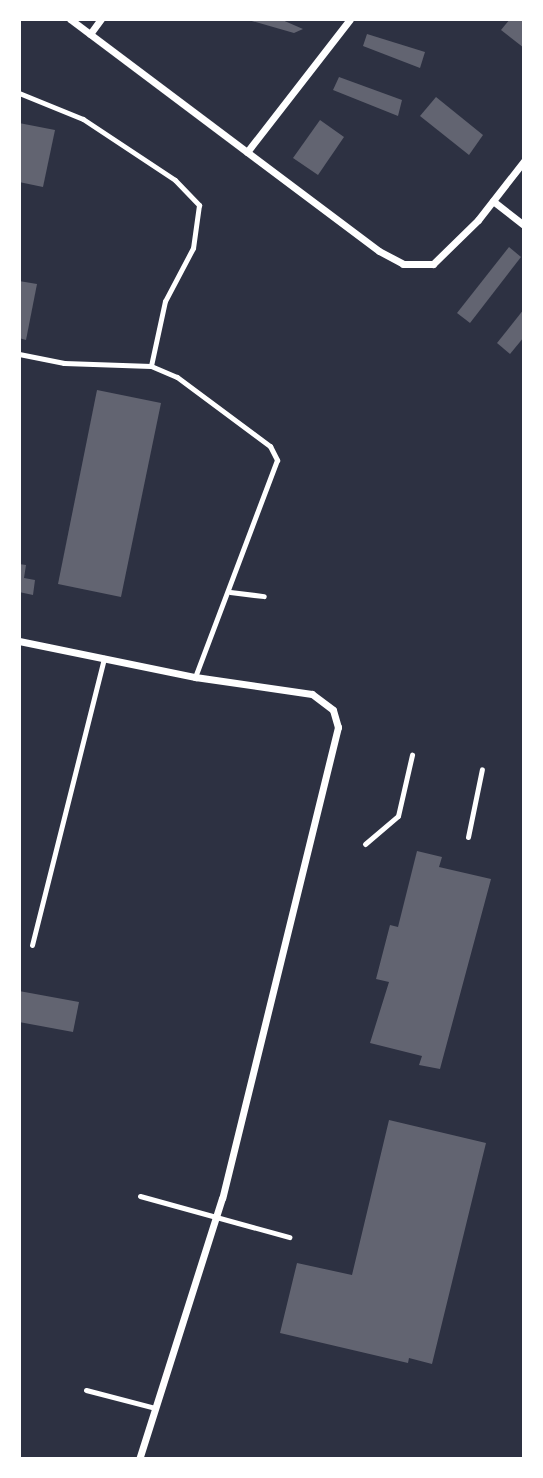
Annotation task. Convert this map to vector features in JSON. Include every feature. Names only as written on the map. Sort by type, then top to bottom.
[{"type":"street","points":[[70,19],[379,251],[416,266],[433,264],[493,201],[524,161]]},
{"type":"street","points":[[90,34],[101,19]]},
{"type":"street","points":[[247,152],[350,19]]},
{"type":"street","points":[[493,201],[524,225]]},
{"type":"street","points":[[19,641],[195,677],[312,694],[333,710],[337,747],[310,832],[217,1215],[139,1459]]},
{"type":"lane","points":[[19,93],[83,119],[175,180],[199,205],[193,247],[165,301],[151,366]]},
{"type":"lane","points":[[19,354],[64,363],[151,366],[177,377],[270,446],[277,460],[230,592],[195,677]]},
{"type":"lane","points":[[230,592],[264,596]]},
{"type":"lane","points":[[32,945],[104,659]]},
{"type":"lane","points":[[365,844],[398,816],[412,755]]},
{"type":"lane","points":[[468,837],[482,769]]},
{"type":"lane","points":[[140,1196],[217,1215],[289,1237]]},
{"type":"lane","points":[[86,1390],[155,1408]]},
{"type":"building","points":[[245,19],[280,19],[303,29],[294,33]]},
{"type":"building","points":[[510,19],[524,19],[524,48],[501,30]]},
{"type":"building","points":[[367,34],[425,52],[420,68],[363,46]]},
{"type":"building","points":[[339,77],[402,100],[398,116],[333,90]]},
{"type":"building","points":[[436,97],[483,135],[469,155],[420,116]]},
{"type":"building","points":[[320,120],[344,137],[318,175],[293,158]]},
{"type":"building","points":[[19,123],[55,130],[43,187],[19,182]]},
{"type":"building","points":[[509,247],[521,257],[470,323],[457,313]]},
{"type":"building","points":[[19,281],[37,284],[26,340],[19,338]]},
{"type":"building","points":[[524,309],[524,337],[510,354],[497,343]]},
{"type":"building","points":[[97,390],[161,403],[121,597],[58,584]]},
{"type":"building","points":[[19,564],[26,565],[24,578],[35,580],[33,595],[19,592]]},
{"type":"building","points":[[417,851],[442,857],[439,867],[491,879],[440,1069],[419,1065],[422,1056],[370,1043],[389,982],[376,979],[390,925],[398,927]]},
{"type":"building","points":[[19,991],[79,1002],[73,1032],[19,1022]]},
{"type":"building","points":[[389,1120],[486,1143],[432,1364],[409,1358],[408,1363],[280,1333],[297,1263],[352,1275]]}]
